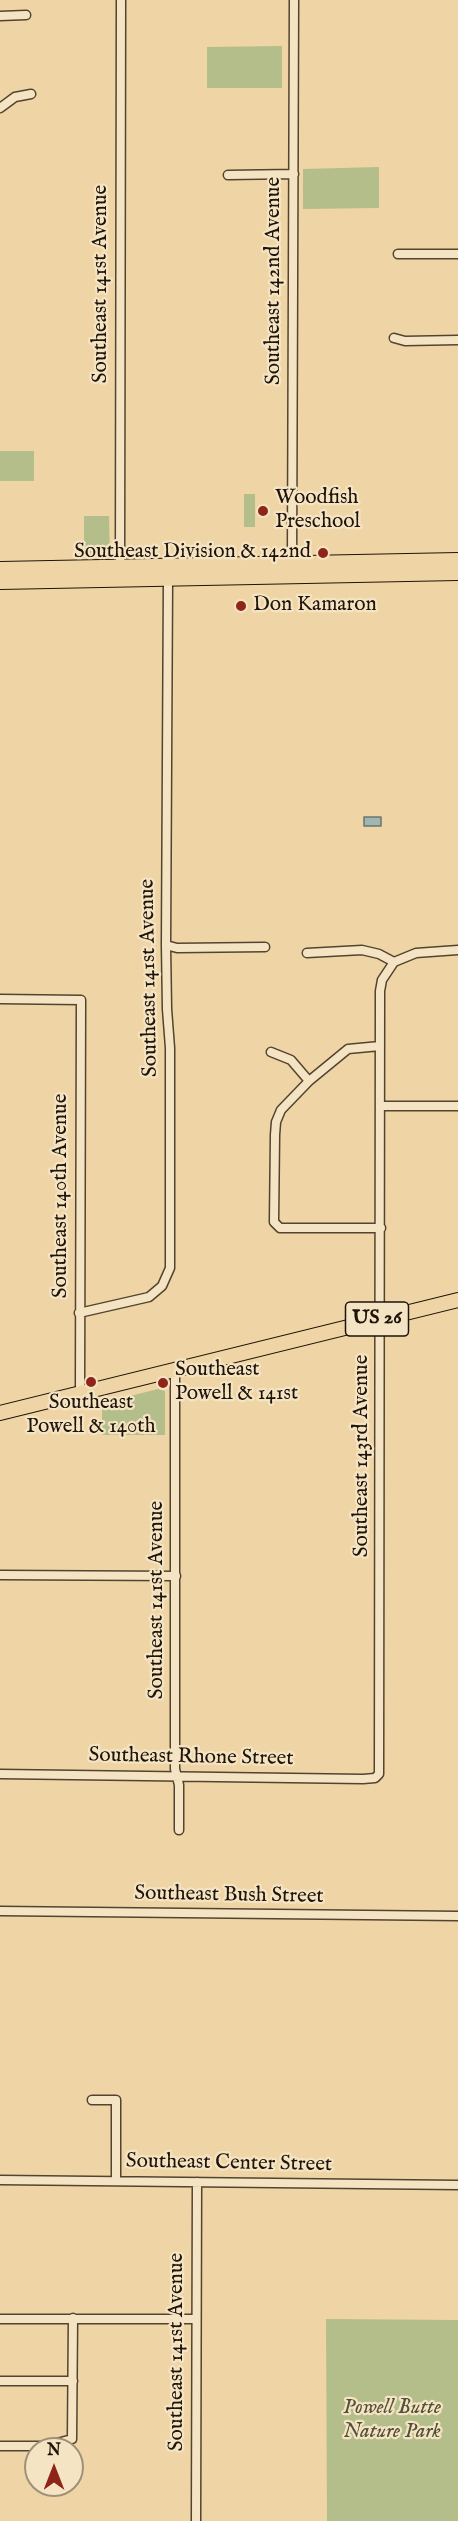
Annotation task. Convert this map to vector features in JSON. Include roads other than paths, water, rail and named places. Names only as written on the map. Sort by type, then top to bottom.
[{"type":"main road","points":[[0,569],[458,560]]},
{"type":"main road","points":[[168,580],[171,566]]},
{"type":"main road","points":[[424,573],[458,566]]},
{"type":"main road","points":[[77,581],[90,576],[114,575],[120,568]]},
{"type":"main road","points":[[0,582],[458,573]]},
{"type":"main road","name":"US 26","points":[[0,1413],[458,1300]]},
{"type":"street","name":"Southeast 141st Avenue","points":[[120,568],[121,0]]},
{"type":"street","name":"Southeast 142nd Avenue","points":[[292,563],[294,0]]},
{"type":"street","points":[[0,16],[26,15]]},
{"type":"street","points":[[0,108],[15,97],[31,94]]},
{"type":"street","points":[[228,175],[294,174]]},
{"type":"street","points":[[398,254],[458,254]]},
{"type":"street","points":[[394,338],[458,340]]},
{"type":"street","name":"Southeast 141st Avenue","points":[[79,1313],[149,1296],[162,1286],[170,1268],[170,1048],[166,945],[168,580]]},
{"type":"street","points":[[166,945],[177,948],[265,947]]},
{"type":"street","points":[[307,953],[362,950],[379,954],[394,962],[416,953],[458,950]]},
{"type":"street","name":"Southeast 143rd Avenue","points":[[379,1774],[382,1318],[380,991],[382,980],[394,962]]},
{"type":"street","name":"Southeast 140th Avenue","points":[[0,999],[81,999],[80,1393]]},
{"type":"street","points":[[380,1046],[348,1049],[309,1081],[281,1110],[276,1122],[274,1222],[280,1228],[381,1228]]},
{"type":"street","points":[[271,1052],[291,1060],[309,1081]]},
{"type":"street","points":[[381,1106],[458,1106]]},
{"type":"street","name":"Southeast 141st Avenue","points":[[175,1370],[179,1830]]},
{"type":"street","points":[[0,1575],[176,1576]]},
{"type":"street","name":"Southeast Rhone Street","points":[[0,1774],[363,1779],[375,1778],[379,1774]]},
{"type":"street","name":"Southeast Bush Street","points":[[0,1911],[458,1916]]},
{"type":"street","points":[[92,2100],[116,2100],[116,2181]]},
{"type":"street","name":"Southeast Center Street","points":[[0,2180],[458,2185]]},
{"type":"street","name":"Southeast 141st Avenue","points":[[196,2521],[197,2182]]},
{"type":"street","points":[[0,2319],[195,2319]]},
{"type":"street","points":[[0,2446],[46,2446],[72,2439],[73,2319]]},
{"type":"street","points":[[0,2381],[73,2381]]},
{"type":"water","points":[[364,817],[381,817],[381,826],[364,826]]},
{"type":"place","name":"Woodfish Preschool","points":[[263,511]]},
{"type":"place","name":"Southeast Division & 142nd","points":[[323,553]]},
{"type":"place","name":"Don Kamaron","points":[[241,606]]},
{"type":"place","name":"Southeast Powell & 140th","points":[[91,1382]]},
{"type":"place","name":"Southeast Powell & 141st","points":[[163,1383]]},
{"type":"park label","name":"Powell Butte Nature Park","points":[[392,2421]]}]
